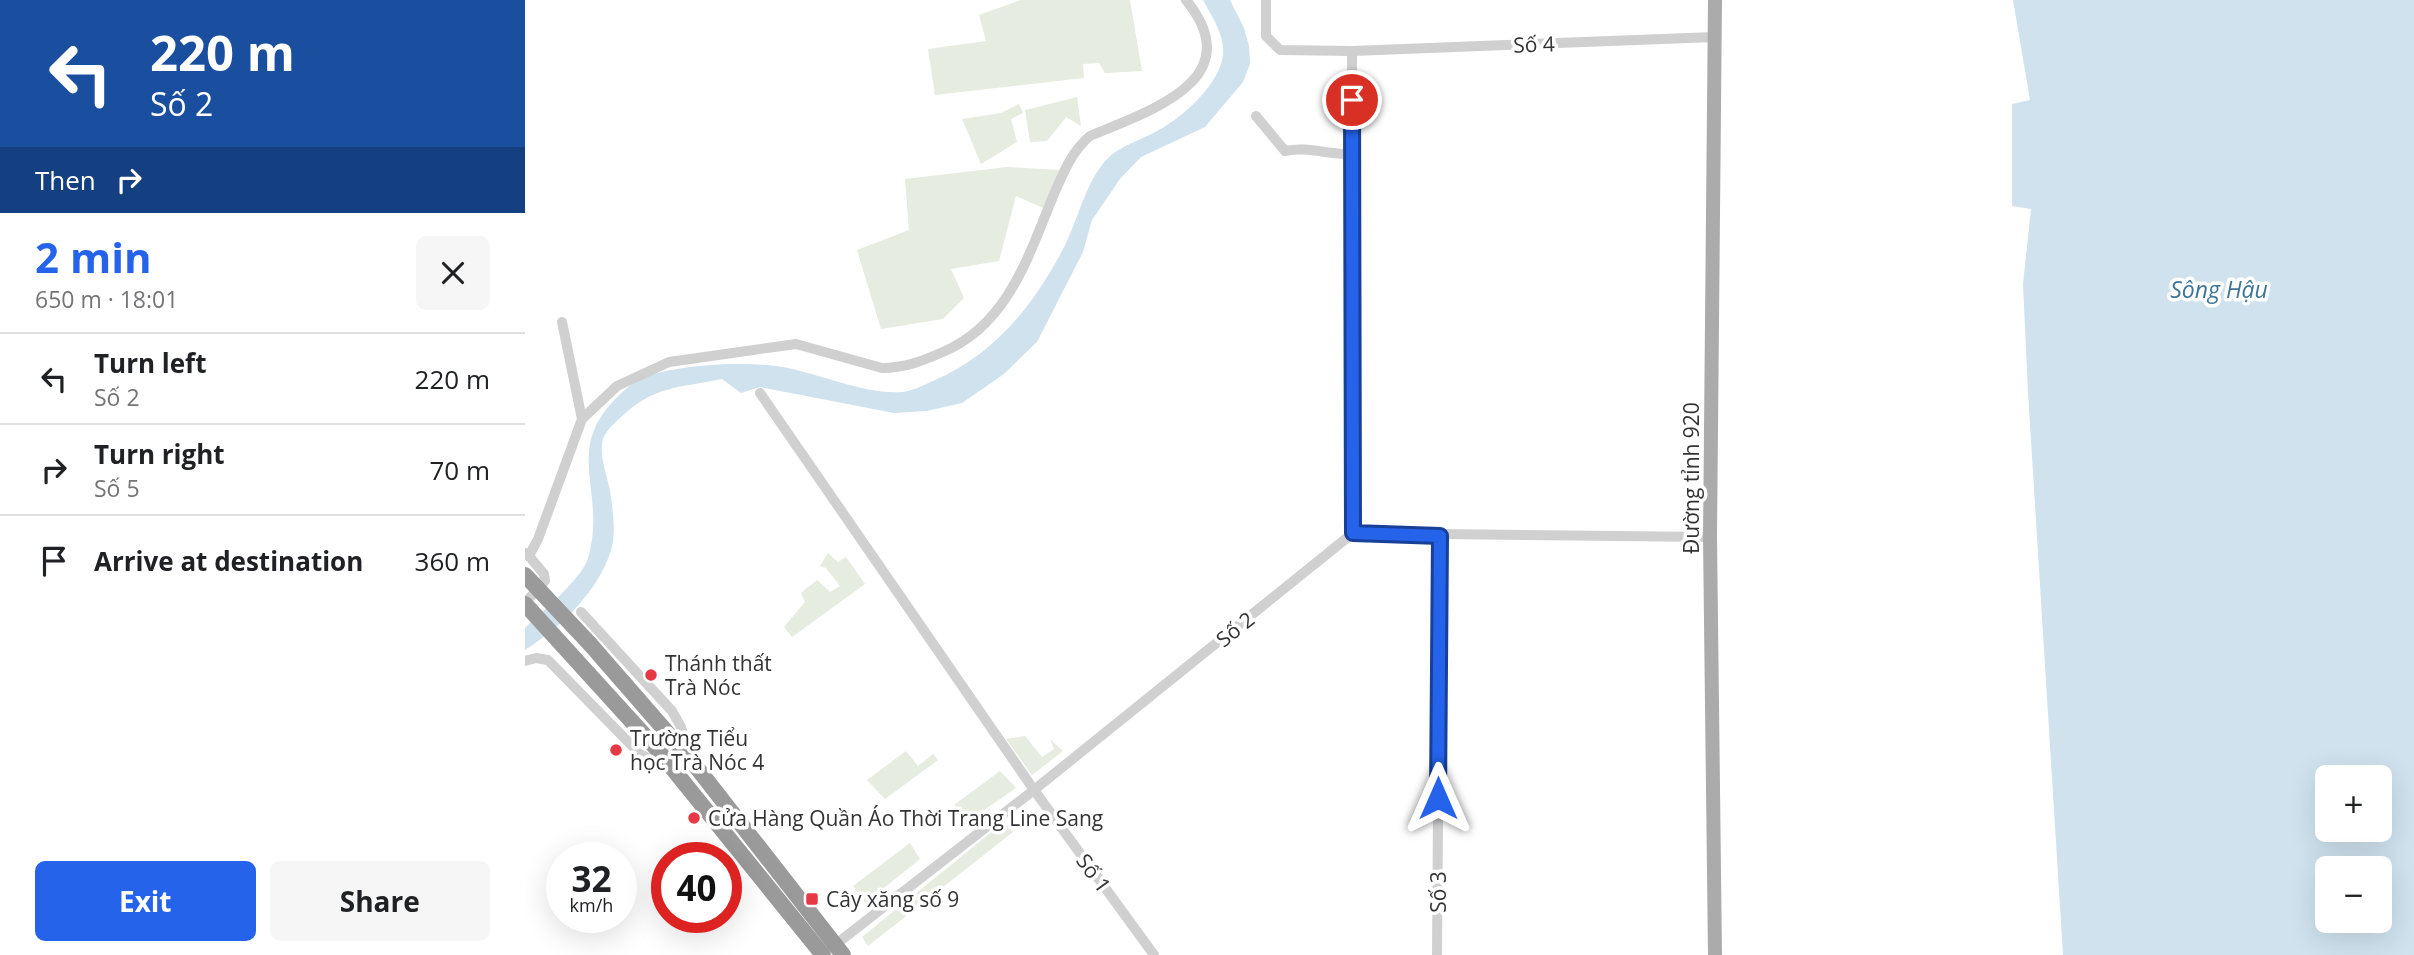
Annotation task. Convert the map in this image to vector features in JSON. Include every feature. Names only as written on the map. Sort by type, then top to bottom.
[{"type":"highway","points":[[525,575],[590,644],[691,760],[831,952]]},
{"type":"highway","points":[[525,603],[831,952]]},
{"type":"main road","name":"Đường tỉnh 920","points":[[1715,0],[1710,537],[1715,955]]},
{"type":"street","points":[[580,424],[617,386],[669,362],[796,344],[882,368],[897,368],[927,360],[957,346],[990,318],[1021,275],[1062,175],[1079,146],[1090,136],[1178,96],[1200,72],[1207,56],[1206,37],[1186,0]]},
{"type":"street","name":"Số 4","points":[[1266,0],[1266,36],[1280,50],[1352,51],[1715,37]]},
{"type":"street","points":[[1352,51],[1353,533],[1710,537]]},
{"type":"street","points":[[1256,116],[1285,151],[1301,147],[1327,155],[1352,154]]},
{"type":"street","points":[[525,603],[545,581],[544,574],[527,555],[571,454],[580,424],[562,322]]},
{"type":"street","name":"Số 1","points":[[761,393],[1034,790],[1154,955]]},
{"type":"street","name":"Số 2","points":[[831,952],[1353,533]]},
{"type":"street","name":"Số 3","points":[[1437,955],[1440,536]]},
{"type":"street","points":[[582,612],[672,711],[681,727],[691,760]]},
{"type":"street","points":[[525,661],[548,660],[640,754],[675,771]]},
{"type":"shaded area","points":[[1021,0],[1130,0],[1142,71],[1105,73],[1099,63],[1083,64],[1084,78],[935,95],[928,49],[986,41],[979,15]]},
{"type":"shaded area","points":[[1077,97],[1081,126],[1066,117],[1047,141],[1030,142],[1025,110]]},
{"type":"shaded area","points":[[1019,104],[1023,113],[1011,119],[1017,142],[981,164],[962,119],[1001,113]]},
{"type":"shaded area","points":[[1007,167],[1061,170],[1043,208],[1016,196],[999,261],[951,269],[964,298],[943,319],[881,329],[857,250],[909,230],[905,179]]},
{"type":"shaded area","points":[[828,553],[838,562],[846,557],[865,584],[792,637],[784,627],[805,602],[801,593],[817,580],[830,592],[840,586],[826,568],[820,566]]},
{"type":"shaded area","points":[[1025,736],[1042,757],[1054,749],[1050,739],[1063,751],[1032,775],[1006,739]]},
{"type":"shaded area","points":[[906,751],[918,766],[933,754],[938,760],[885,799],[867,780]]},
{"type":"shaded area","points":[[1000,771],[1016,788],[968,821],[954,805]]},
{"type":"shaded area","points":[[1004,822],[1013,832],[868,946],[862,937]]},
{"type":"shaded area","points":[[910,843],[920,859],[865,903],[853,886]]},
{"type":"water","points":[[1203,0],[1230,0],[1244,28],[1250,64],[1243,82],[1205,127],[1141,157],[1120,179],[1092,220],[1083,252],[1037,342],[1004,374],[962,403],[927,411],[894,413],[760,387],[741,393],[722,379],[667,390],[644,400],[615,423],[603,439],[602,453],[614,524],[613,544],[605,565],[577,607],[552,631],[525,650],[525,628],[570,585],[588,558],[593,533],[590,447],[595,427],[608,407],[631,385],[644,378],[684,368],[730,364],[772,366],[801,371],[860,388],[902,392],[933,381],[975,357],[1011,325],[1041,287],[1065,245],[1087,190],[1106,160],[1118,150],[1177,118],[1209,86],[1220,67],[1223,49],[1216,24]]},
{"type":"water","name":"Sông Hậu","points":[[2013,0],[2414,0],[2414,955],[2063,955],[2023,284],[2031,209],[2012,206],[2012,104],[2030,100]]},
{"type":"place","name":"Thánh thất Trà Nóc","points":[[651,675]]},
{"type":"place","name":"Trường Tiểu học Trà Nóc 4","points":[[616,750]]},
{"type":"place","name":"Cửa Hàng Quần Áo Thời Trang Line Sang","points":[[694,818]]},
{"type":"place","name":"Cây xăng số 9","points":[[812,899]]},
{"type":"route","points":[[1352,100],[1353,533],[1440,536],[1438,798]]}]
